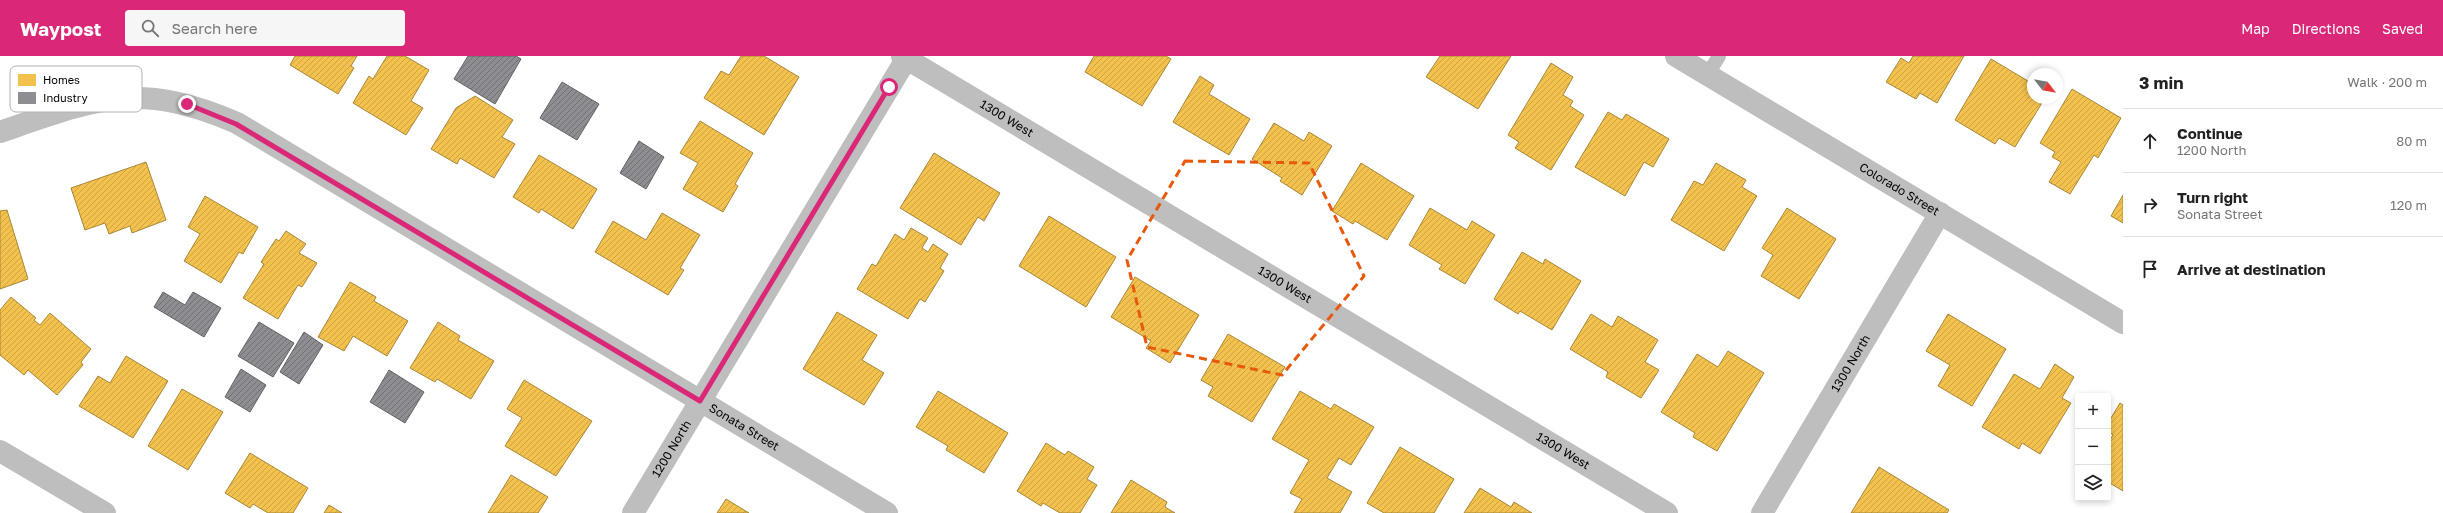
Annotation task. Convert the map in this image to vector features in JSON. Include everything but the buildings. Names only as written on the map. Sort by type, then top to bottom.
[{"type":"street","name":"Colorado Street","points":[[1676,56],[1714,65],[1940,213],[2123,323]]},
{"type":"street","name":"1200 North","points":[[633,513],[905,57]]},
{"type":"street","name":"1300 West","points":[[905,57],[1667,513]]},
{"type":"street","name":"Sonata Street","points":[[142,98],[161,99],[187,104],[236,124],[887,513]]},
{"type":"street","name":"Sonata Street","points":[[0,132],[59,112]]},
{"type":"street","name":"1300 North","points":[[1762,513],[1940,213]]},
{"type":"street","points":[[0,451],[105,513]]},
{"type":"highlighted area","points":[[1185,161],[1309,163],[1364,276],[1282,375],[1147,347],[1127,260]]},
{"type":"route","points":[[187,104],[236,124],[700,401],[889,87]]}]
